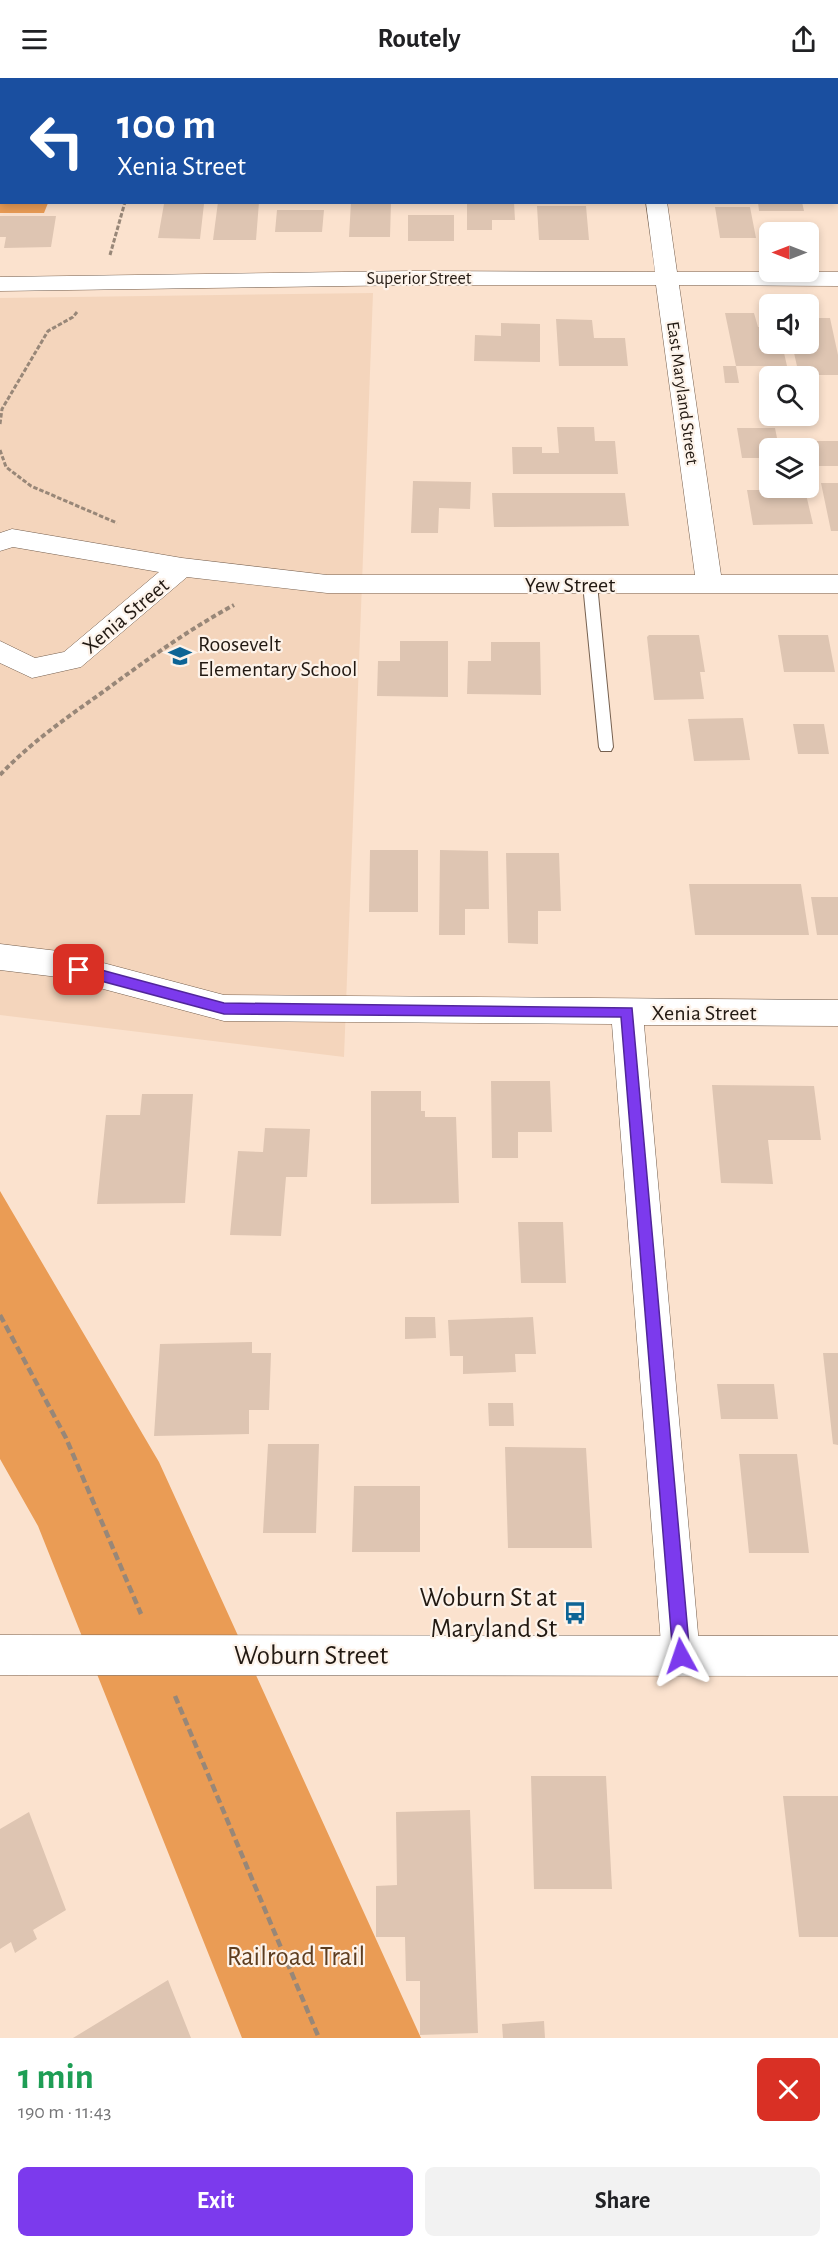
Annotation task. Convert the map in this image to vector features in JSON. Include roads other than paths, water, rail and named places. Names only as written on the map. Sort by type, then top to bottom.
[{"type":"main road","name":"Woburn Street","points":[[0,1655],[838,1656]]},
{"type":"street","name":"East Maryland Street","points":[[656,204],[709,584]]},
{"type":"street","name":"Superior Street","points":[[0,284],[666,277],[838,279]]},
{"type":"street","name":"Xenia Street","points":[[0,542],[12,538],[182,567],[302,581]]},
{"type":"street","name":"Xenia Street","points":[[0,651],[32,668],[72,660],[182,567]]},
{"type":"street","name":"Yew Street","points":[[302,581],[327,584],[838,584]]},
{"type":"street","name":"Xenia Street","points":[[0,957],[58,964],[224,1008],[838,1012]]},
{"type":"street","points":[[627,1012],[681,1656]]},
{"type":"lane","points":[[590,584],[606,747]]},
{"type":"place","name":"Roosevelt Elementary School","points":[[180,656]]},
{"type":"place","name":"Woburn St at Maryland St","points":[[575,1613]]},
{"type":"park label","name":"Railroad Trail","points":[[296,1956]]}]
